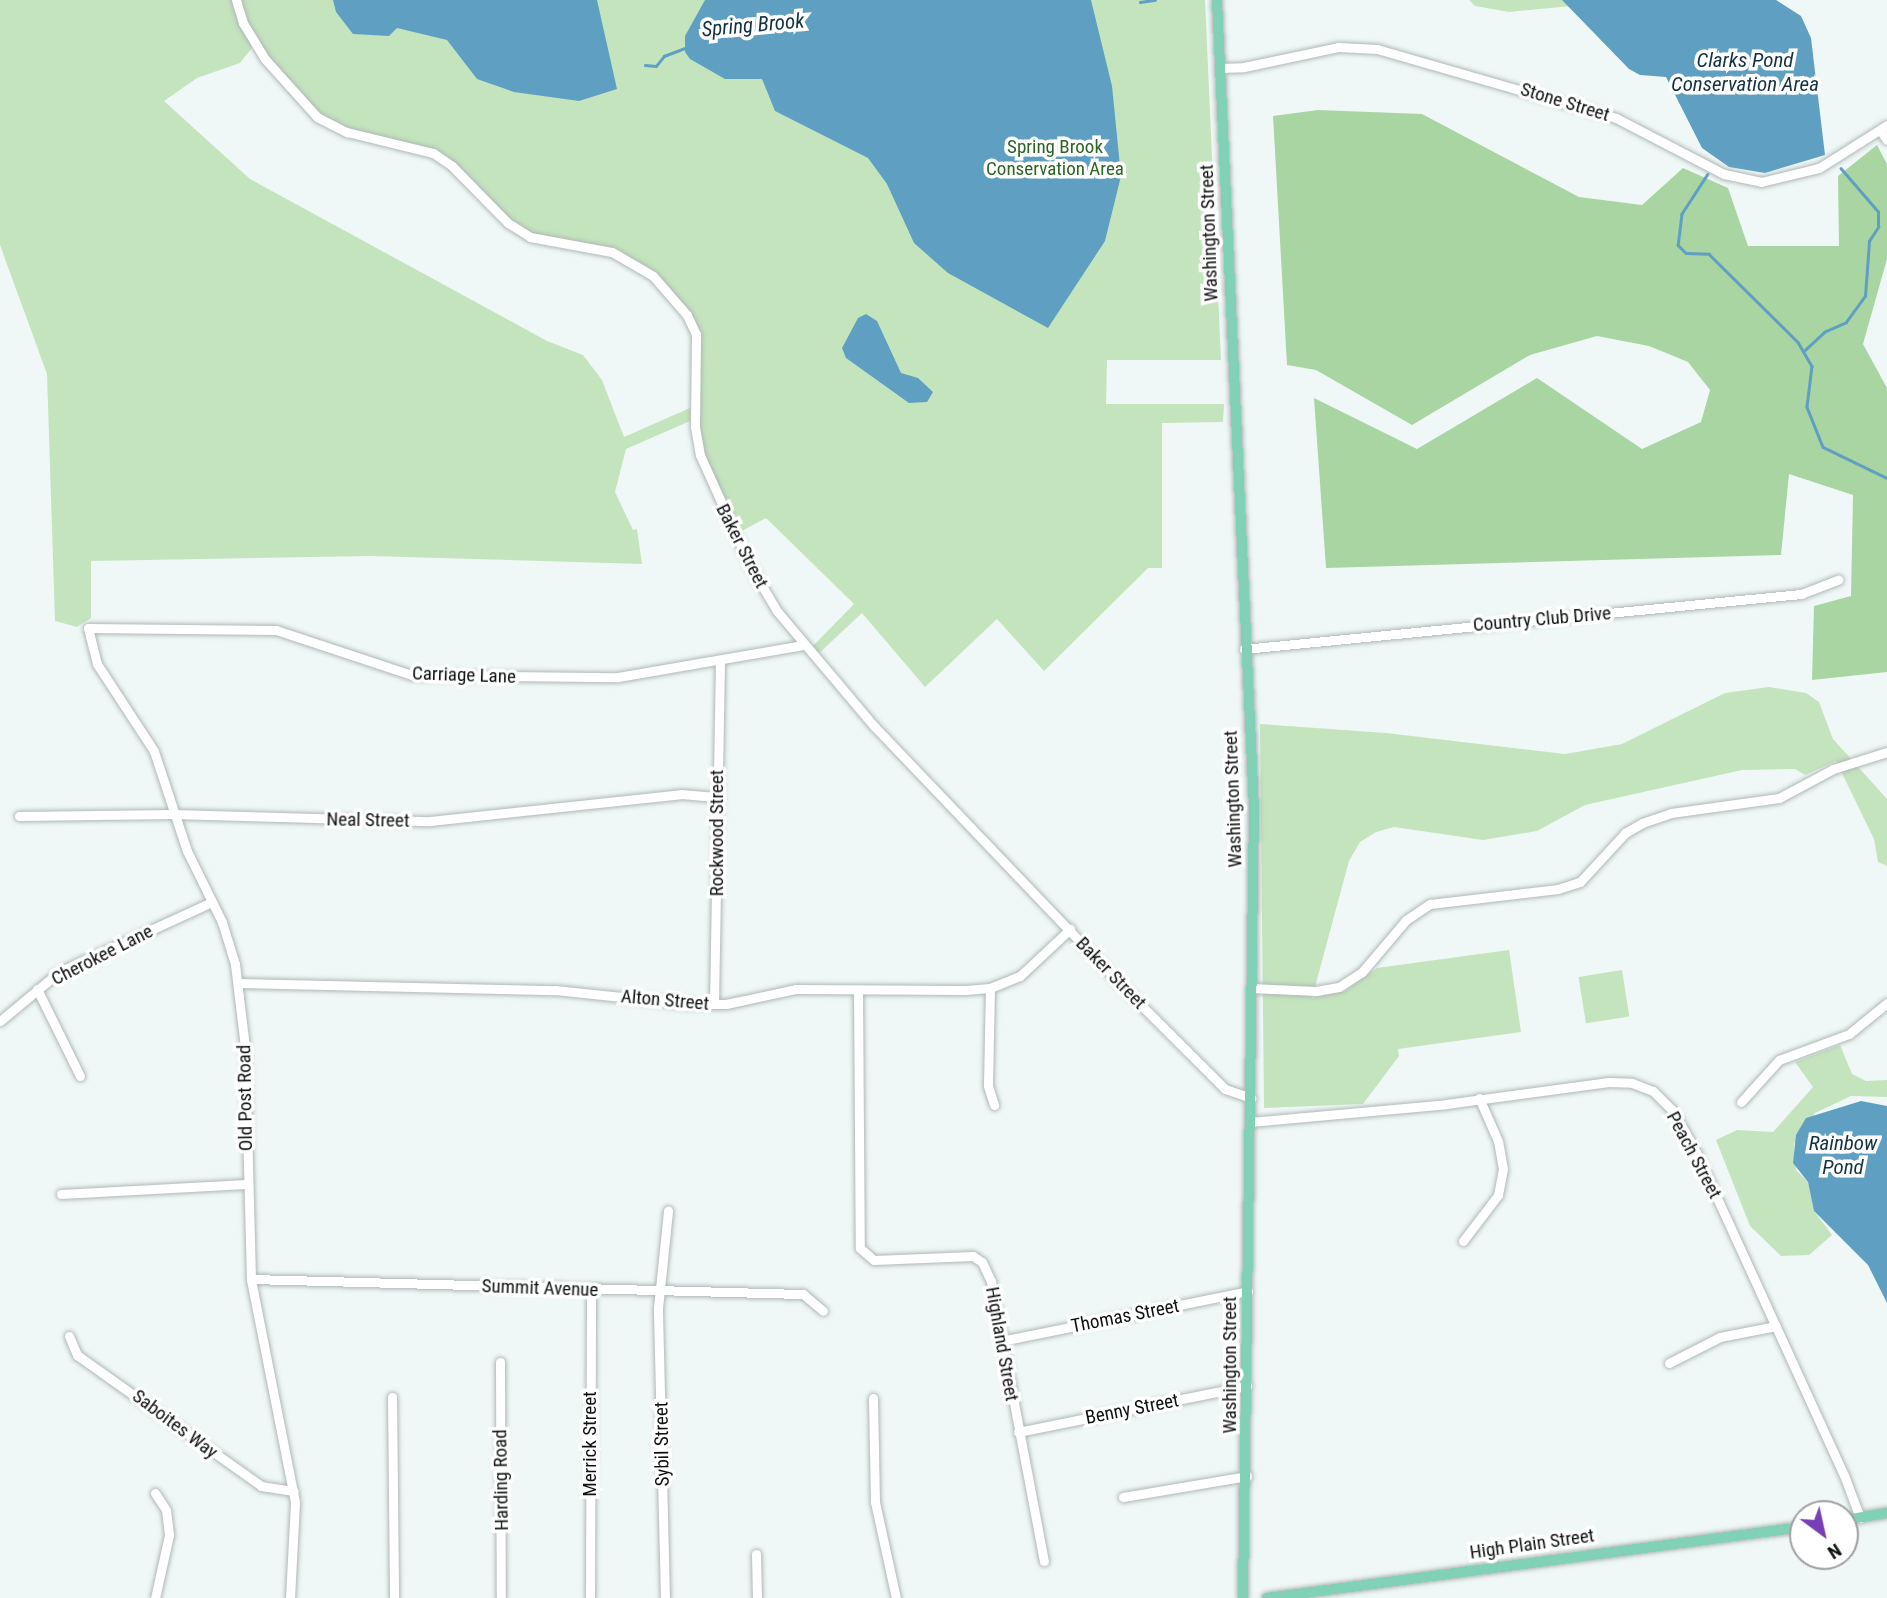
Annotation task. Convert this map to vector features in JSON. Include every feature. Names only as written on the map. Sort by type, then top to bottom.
[{"type":"main road","name":"Washington Street","points":[[1217,0],[1244,649],[1254,808],[1247,1476],[1243,1598]]},
{"type":"main road","points":[[1860,1518],[1887,1513]]},
{"type":"main road","name":"High Plain Street","points":[[1267,1598],[1789,1529]]},
{"type":"street","name":"Baker Street","points":[[236,0],[243,23],[265,59],[302,104],[331,127],[433,153],[530,237],[612,252],[653,276],[687,314],[696,334],[695,427],[706,472],[758,581],[803,645],[874,726],[1225,1089],[1251,1098]]},
{"type":"street","name":"Stone Street","points":[[1220,68],[1244,67],[1338,47],[1377,49],[1616,118],[1724,174],[1761,182],[1819,169],[1884,127]]},
{"type":"street","points":[[1884,127],[1887,140]]},
{"type":"street","name":"Country Club Drive","points":[[1244,649],[1801,594],[1838,580]]},
{"type":"street","name":"Carriage Lane","points":[[88,628],[276,630],[412,675],[618,677],[803,645]]},
{"type":"street","name":"Old Post Road","points":[[88,628],[97,664],[149,738],[173,814],[230,944],[239,983],[246,1066],[246,1184],[251,1279],[294,1491],[290,1598]]},
{"type":"street","name":"Rockwood Street","points":[[714,1004],[720,661]]},
{"type":"street","points":[[1251,988],[1316,991],[1339,987],[1362,972],[1420,908],[1441,900],[1558,889],[1580,883],[1625,833],[1642,823],[1671,813],[1779,798],[1833,769],[1887,752]]},
{"type":"street","name":"Neal Street","points":[[19,816],[173,814],[430,821],[681,794],[716,797]]},
{"type":"street","name":"Cherokee Lane","points":[[0,1021],[59,972],[212,902]]},
{"type":"street","name":"Alton Street","points":[[239,983],[555,990],[714,1004],[796,989],[989,988],[1020,976],[1070,929]]},
{"type":"street","points":[[989,988],[988,1086],[994,1105]]},
{"type":"street","points":[[37,989],[80,1076]]},
{"type":"street","name":"Highland Street","points":[[858,990],[860,1248],[874,1260],[977,1256],[990,1276],[1044,1561]]},
{"type":"street","points":[[1741,1102],[1777,1061],[1849,1034],[1887,1003]]},
{"type":"street","name":"Peach Street","points":[[1250,1122],[1609,1082],[1632,1083],[1653,1091],[1683,1126],[1776,1326],[1860,1518]]},
{"type":"street","points":[[1463,1241],[1498,1195],[1503,1169],[1498,1141],[1479,1098]]},
{"type":"street","points":[[61,1195],[246,1184]]},
{"type":"street","name":"Sybil Street","points":[[665,1598],[660,1291],[668,1211]]},
{"type":"street","name":"Summit Avenue","points":[[251,1279],[591,1291],[803,1294],[822,1311]]},
{"type":"street","name":"Merrick Street","points":[[590,1598],[591,1291]]},
{"type":"street","name":"Thomas Street","points":[[1002,1341],[1248,1292]]},
{"type":"street","points":[[1669,1363],[1720,1337],[1776,1326]]},
{"type":"street","name":"Saboites Way","points":[[69,1336],[77,1355],[249,1478],[268,1489],[294,1491]]},
{"type":"street","name":"Harding Road","points":[[500,1362],[501,1598]]},
{"type":"street","name":"Benny Street","points":[[1018,1432],[1247,1386]]},
{"type":"street","points":[[392,1396],[394,1598]]},
{"type":"street","points":[[873,1398],[875,1502],[896,1598]]},
{"type":"street","points":[[1123,1497],[1247,1476]]},
{"type":"street","points":[[155,1493],[166,1510],[169,1535],[155,1598]]},
{"type":"street","points":[[756,1554],[757,1598]]},
{"type":"green space","name":"Spring Brook Conservation Area","points":[[0,0],[1205,0],[1221,360],[1107,360],[1106,404],[1224,404],[1223,422],[1162,423],[1162,568],[1148,568],[1044,671],[997,619],[925,687],[862,613],[817,655],[811,648],[854,604],[766,518],[736,534],[700,455],[696,334],[674,299],[623,256],[530,237],[443,159],[331,127],[255,44],[240,63],[197,78],[164,101],[250,179],[547,341],[583,355],[602,380],[624,437],[690,408],[690,421],[626,449],[615,492],[633,530],[637,529],[642,564],[370,556],[91,561],[91,618],[77,627],[55,621],[47,374],[0,245]]},
{"type":"green space","points":[[1469,0],[1634,0],[1509,12],[1475,6]]},
{"type":"green space","points":[[1318,110],[1422,114],[1579,197],[1642,205],[1683,168],[1728,188],[1748,246],[1839,246],[1838,176],[1877,145],[1887,164],[1887,259],[1863,344],[1887,388],[1887,672],[1812,680],[1814,606],[1851,596],[1853,495],[1789,474],[1781,555],[1326,568],[1314,398],[1417,449],[1537,378],[1642,449],[1701,422],[1710,390],[1688,362],[1649,346],[1597,336],[1530,355],[1412,425],[1316,370],[1287,365],[1273,116]]},
{"type":"green space","points":[[1769,687],[1806,693],[1819,702],[1833,739],[1887,799],[1887,866],[1878,862],[1874,839],[1836,761],[1805,775],[1795,769],[1742,770],[1585,805],[1537,831],[1483,840],[1394,827],[1376,832],[1360,842],[1349,861],[1312,998],[1345,991],[1377,968],[1509,950],[1521,1032],[1398,1049],[1399,1056],[1363,1104],[1264,1108],[1260,724],[1386,733],[1565,754],[1622,744],[1725,693]]},
{"type":"green space","points":[[1622,970],[1629,1016],[1586,1023],[1579,977]]},
{"type":"green space","points":[[1840,1045],[1852,1074],[1866,1081],[1887,1080],[1887,1097],[1851,1096],[1815,1113],[1794,1144],[1796,1170],[1808,1182],[1814,1211],[1832,1235],[1809,1255],[1781,1256],[1750,1226],[1716,1140],[1737,1130],[1773,1132],[1813,1087],[1795,1062]]},
{"type":"water","points":[[333,0],[597,0],[617,89],[579,101],[514,92],[477,79],[447,40],[397,28],[389,36],[353,34],[336,12]]},
{"type":"water","points":[[705,0],[1091,0],[1112,86],[1121,176],[1105,241],[1048,328],[948,273],[914,243],[887,184],[868,158],[775,111],[762,79],[725,79],[690,59],[685,52],[685,36]]},
{"type":"water","name":"Clarks Pond Conservation Area","points":[[1562,0],[1776,0],[1801,16],[1811,38],[1825,155],[1765,173],[1729,167],[1702,148],[1666,77],[1640,75],[1629,69]]},
{"type":"water","points":[[866,314],[877,321],[901,373],[918,378],[933,392],[927,402],[909,403],[846,358],[842,348],[858,318]]},
{"type":"water","name":"Rainbow Pond","points":[[1861,1101],[1887,1106],[1887,1303],[1868,1265],[1814,1211],[1808,1182],[1793,1163],[1796,1135],[1806,1118]]},
{"type":"waterway","name":"Spring Brook","points":[[1140,2],[1155,0]]},
{"type":"waterway","name":"Spring Brook","points":[[645,65],[656,66],[664,56],[687,47]]},
{"type":"waterway","name":"Spring Brook","points":[[1805,350],[1824,332],[1846,322],[1865,296],[1869,241],[1878,227],[1878,212],[1841,169]]},
{"type":"waterway","name":"Spring Brook","points":[[1708,174],[1682,214],[1678,245],[1686,253],[1709,254],[1798,342],[1812,366],[1807,407],[1823,447],[1887,478]]}]
